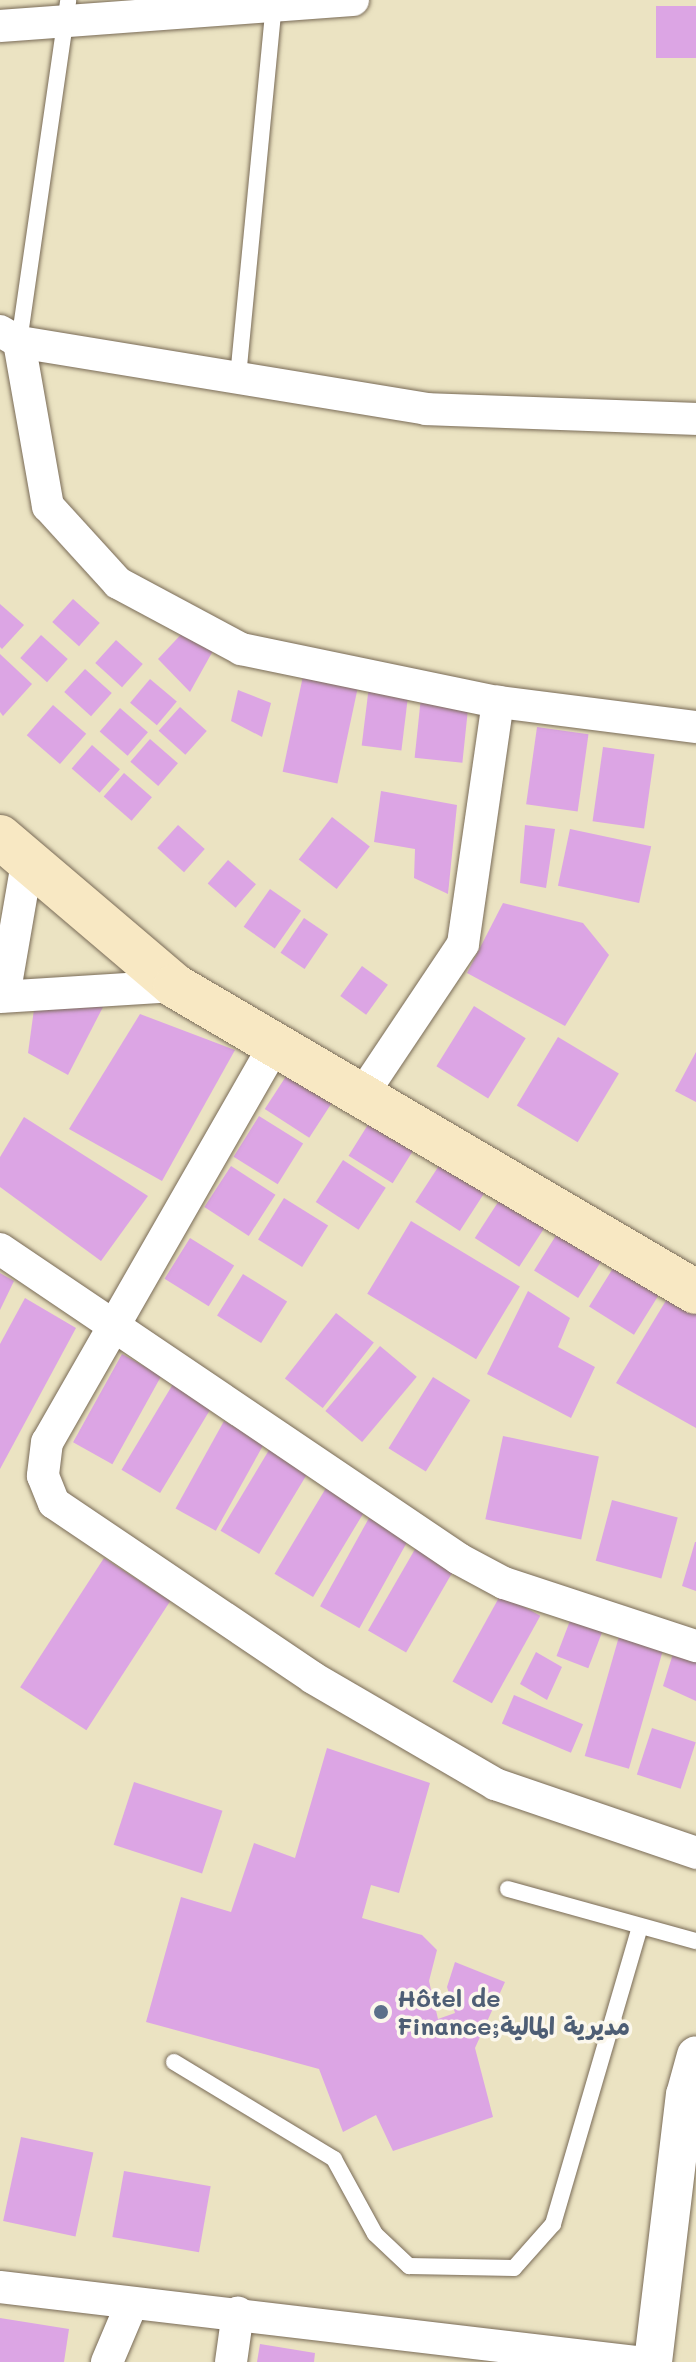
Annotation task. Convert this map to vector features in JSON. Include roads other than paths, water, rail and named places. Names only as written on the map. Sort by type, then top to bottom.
[{"type":"main road","points":[[13,850],[175,986],[273,1048],[696,1292]]},
{"type":"street","points":[[0,26],[66,12],[353,0]]},
{"type":"street","points":[[696,419],[426,409],[9,337],[48,506],[118,583],[241,649],[498,702],[696,727]]},
{"type":"street","points":[[360,1098],[463,944],[498,702]]},
{"type":"street","points":[[13,850],[2,997],[175,986]]},
{"type":"street","points":[[273,1048],[47,1442],[43,1476],[54,1503],[313,1678],[495,1784],[696,1853]]},
{"type":"street","points":[[0,1249],[110,1328],[459,1559],[504,1583],[696,1646]]},
{"type":"street","points":[[653,2362],[685,2095],[696,2055]]},
{"type":"street","points":[[0,2287],[238,2312],[636,2362]]},
{"type":"street","points":[[107,2362],[132,2303]]},
{"type":"street","points":[[231,2362],[238,2312]]},
{"type":"lane","points":[[238,377],[294,2]]},
{"type":"lane","points":[[9,337],[66,12]]},
{"type":"lane","points":[[508,1889],[639,1929],[696,1941]]},
{"type":"lane","points":[[174,2062],[334,2159],[375,2234],[409,2266],[514,2268],[553,2224],[639,1929]]},
{"type":"place","name":"Hôtel de Finance;مديرية المالية","points":[[381,2012]]}]
